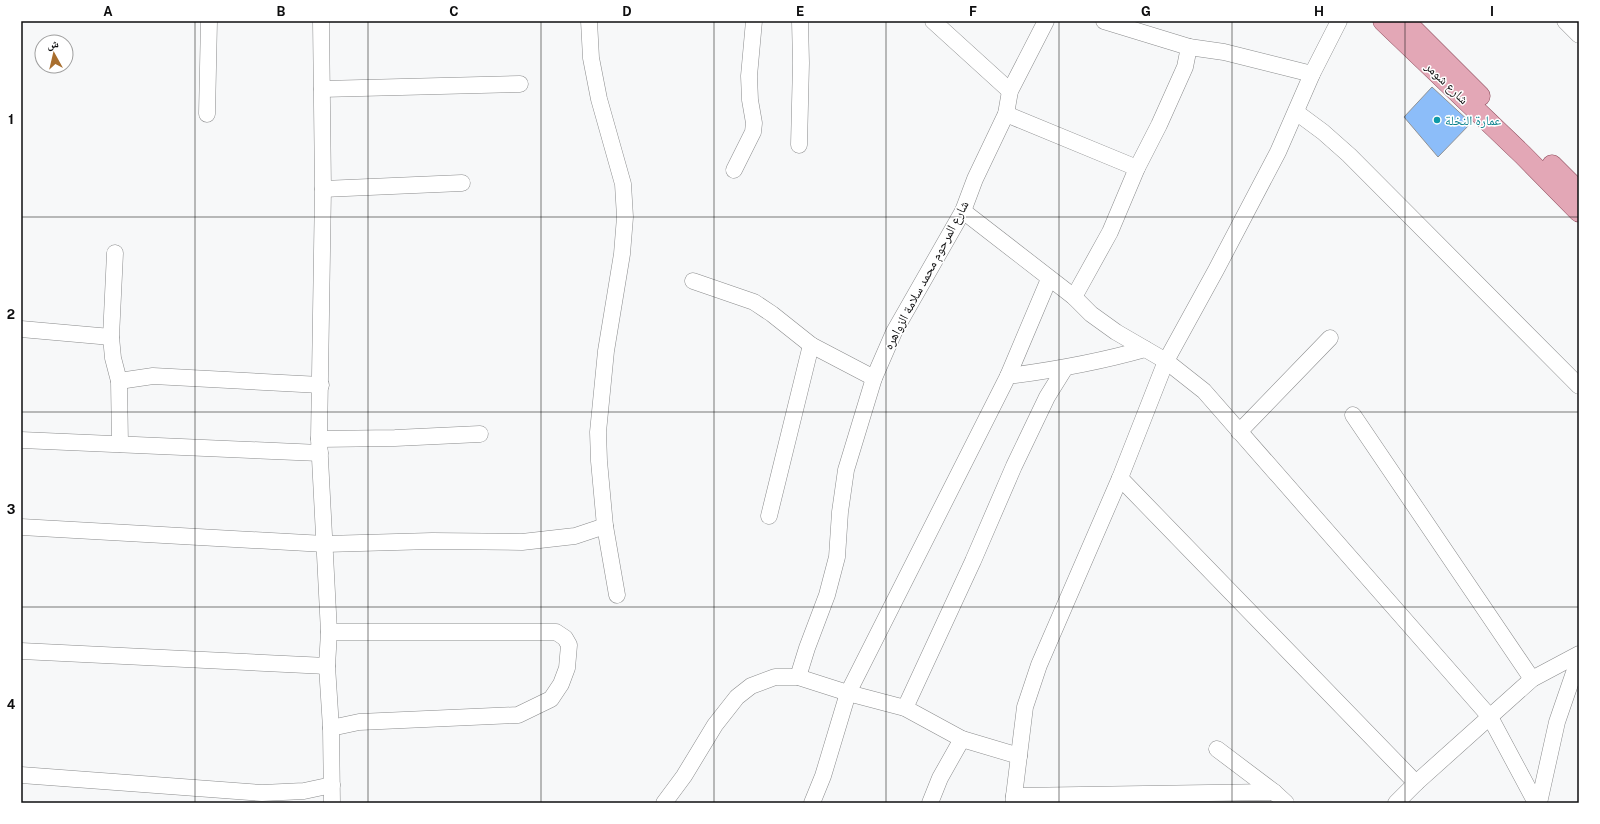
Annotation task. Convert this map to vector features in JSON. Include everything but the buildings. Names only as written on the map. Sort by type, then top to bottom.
[{"type":"main road","name":"شارع شومر","points":[[1383,21],[1523,155],[1579,212]]},
{"type":"main road","name":"شارع شومر","points":[[1405,21],[1579,192]]},
{"type":"street","points":[[207,114],[209,21]]},
{"type":"street","points":[[321,21],[323,189],[319,446],[329,632],[327,666],[331,728],[332,803]]},
{"type":"street","points":[[589,21],[591,58],[599,99],[623,184],[625,217],[622,254],[606,351],[598,432],[599,468],[605,526],[617,595]]},
{"type":"street","points":[[734,170],[753,132],[754,123],[750,100],[749,76],[754,21]]},
{"type":"street","points":[[799,146],[801,63],[800,21]]},
{"type":"street","points":[[933,21],[1010,91]]},
{"type":"street","name":"شارع المرحوم محمد سلامة الزواهره","points":[[798,677],[807,648],[828,595],[837,557],[840,512],[846,470],[874,378],[894,332],[962,211],[975,179],[1006,114],[1010,91],[1046,21]]},
{"type":"street","points":[[1104,21],[1189,47],[1224,52],[1312,74]]},
{"type":"street","points":[[1280,798],[1014,800],[1025,707],[1039,665],[1120,478],[1166,361],[1235,235],[1278,152],[1312,74],[1339,21]]},
{"type":"street","points":[[1565,21],[1579,35]]},
{"type":"street","points":[[1074,298],[1110,232],[1137,168],[1159,125],[1185,67],[1189,47]]},
{"type":"street","points":[[322,89],[520,84]]},
{"type":"street","points":[[1296,112],[1349,154],[1579,386]]},
{"type":"street","points":[[1006,114],[1137,168]]},
{"type":"street","points":[[323,189],[462,183]]},
{"type":"street","points":[[962,211],[1074,298],[1091,314],[1116,332],[1166,361],[1204,391],[1490,717],[1537,803]]},
{"type":"street","points":[[115,253],[111,337],[113,358],[119,381],[120,444]]},
{"type":"street","points":[[812,803],[823,776],[848,693],[1008,376],[1049,279]]},
{"type":"street","points":[[693,281],[754,302],[772,314],[811,345],[874,378]]},
{"type":"street","points":[[21,329],[111,337]]},
{"type":"street","points":[[1239,432],[1330,338]]},
{"type":"street","points":[[769,516],[811,345]]},
{"type":"street","points":[[1008,376],[1065,368],[1105,360],[1145,349]]},
{"type":"street","points":[[905,708],[1047,397],[1065,368]]},
{"type":"street","points":[[119,381],[153,376],[321,385]]},
{"type":"street","points":[[1354,416],[1532,679]]},
{"type":"street","points":[[21,440],[120,444],[319,446],[395,438],[480,434]]},
{"type":"street","points":[[1120,478],[1416,783]]},
{"type":"street","points":[[21,527],[325,544],[522,542],[575,536],[605,526]]},
{"type":"street","points":[[329,632],[556,632],[565,638],[568,645],[567,668],[561,684],[551,698],[518,715],[359,722],[331,728]]},
{"type":"street","points":[[21,651],[327,666]]},
{"type":"street","points":[[1397,803],[1416,783],[1532,679],[1579,654]]},
{"type":"street","points":[[1537,803],[1557,722],[1579,658]]},
{"type":"street","points":[[664,803],[684,776],[716,725],[737,696],[751,686],[775,677],[798,677],[848,693],[905,708],[962,739],[1019,756]]},
{"type":"street","points":[[930,803],[940,778],[962,739]]},
{"type":"street","points":[[1217,749],[1280,798]]},
{"type":"street","points":[[21,775],[262,793],[304,791],[332,785]]},
{"type":"place","name":"عمارة النخلة","points":[[1437,120]]}]
